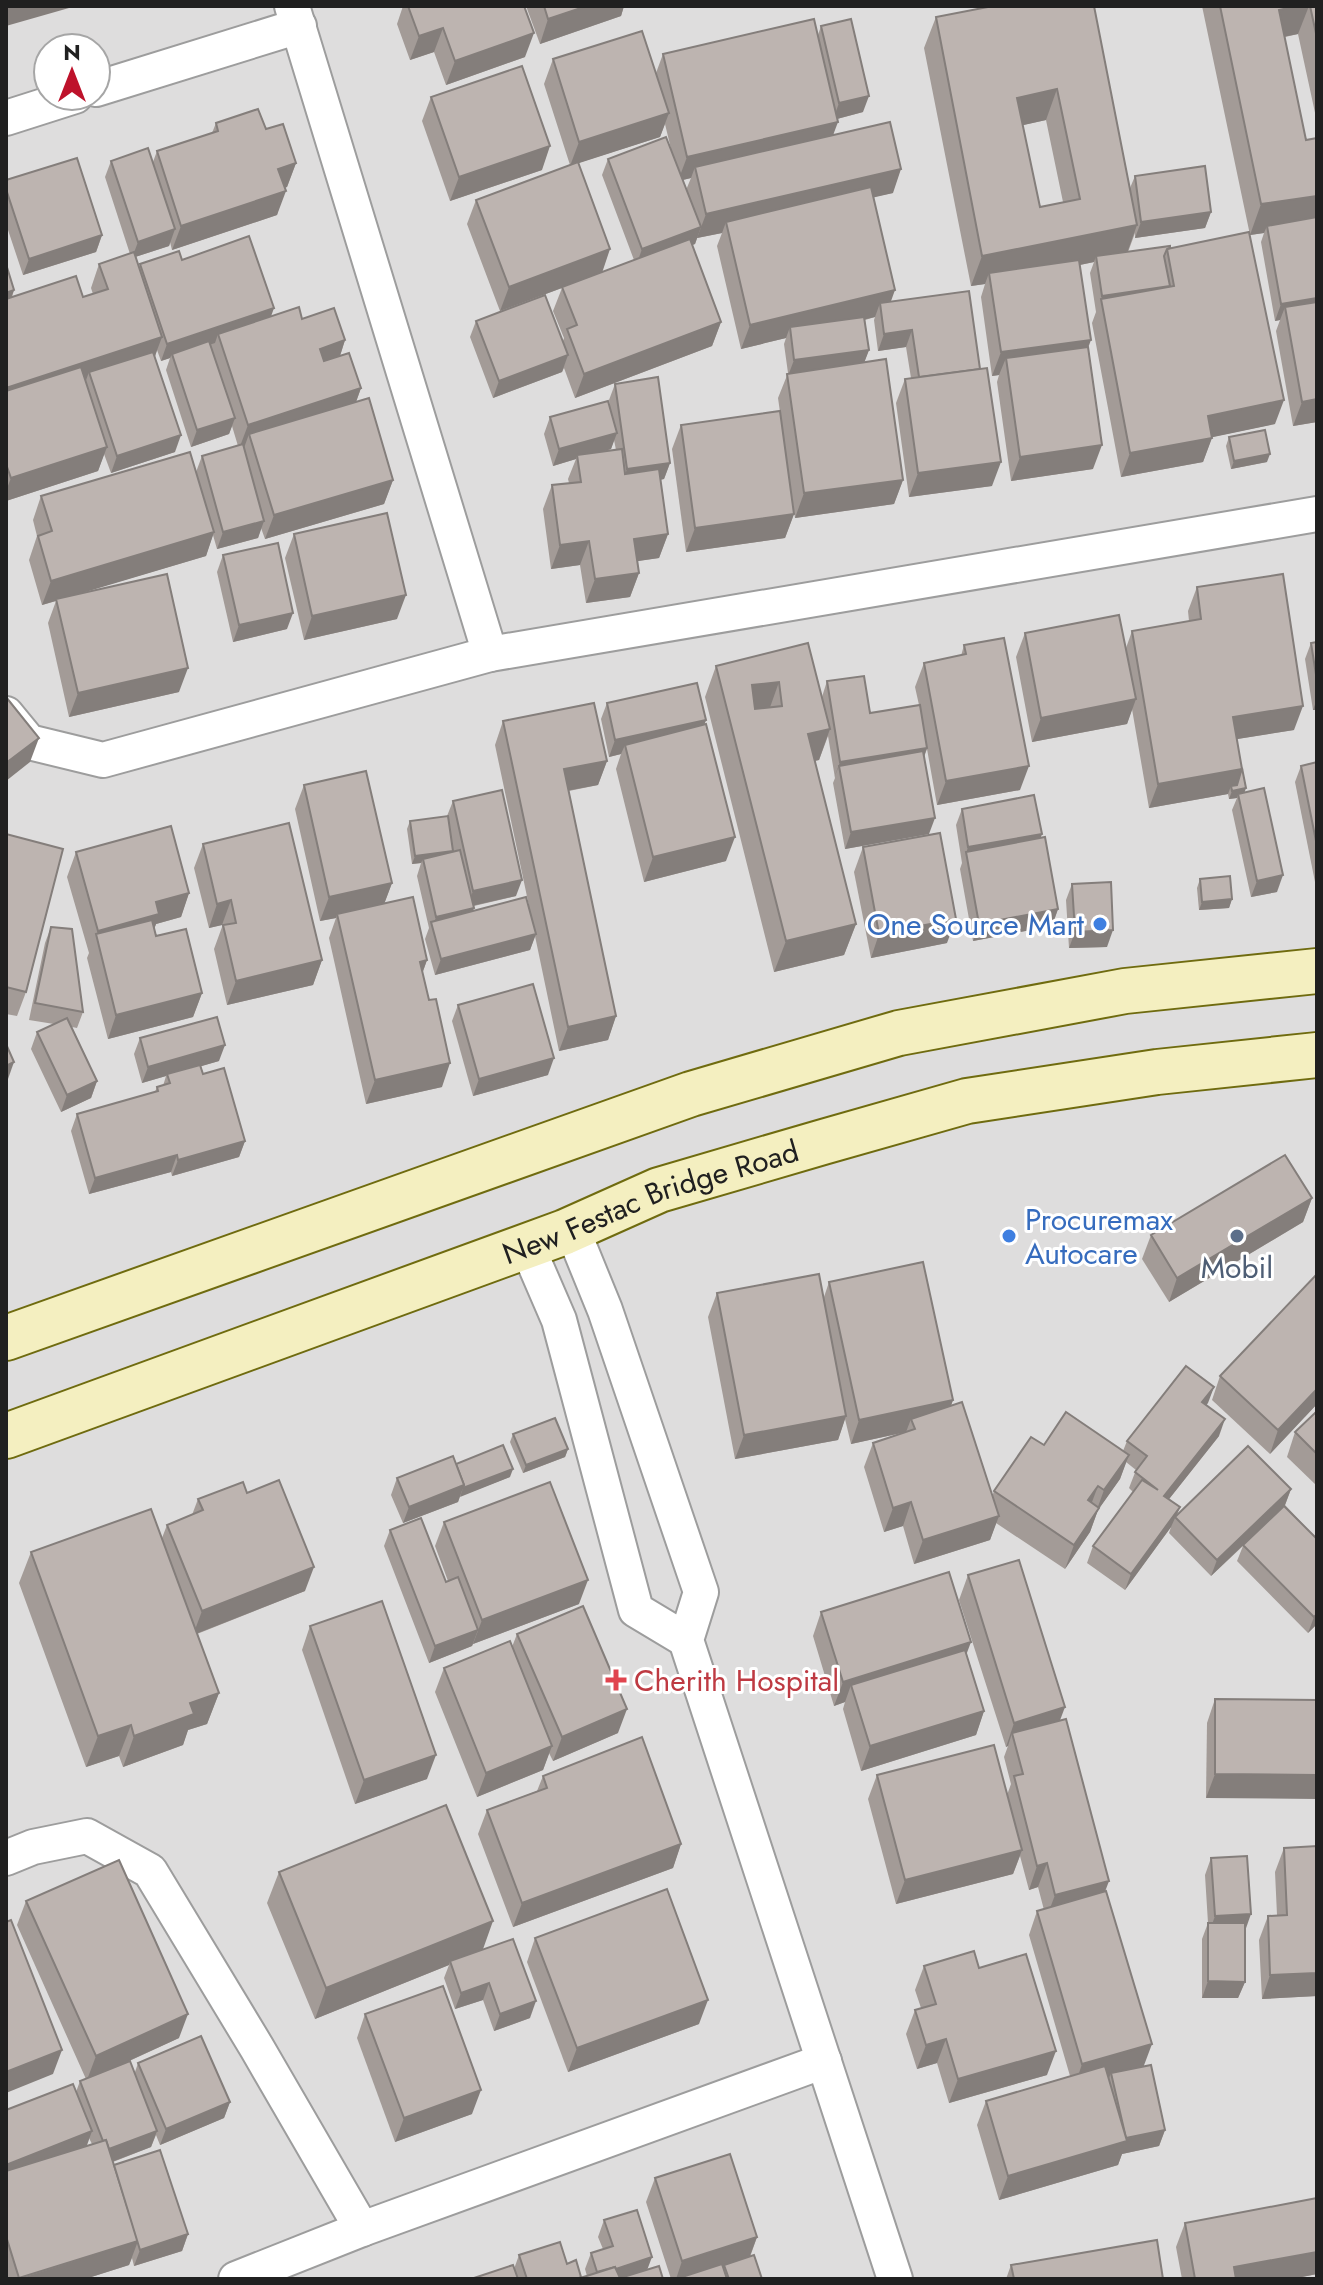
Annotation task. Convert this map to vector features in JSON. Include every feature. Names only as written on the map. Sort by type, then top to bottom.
[{"type":"main road","points":[[6,1338],[691,1094],[899,1033],[1125,991],[1317,971]]},
{"type":"main road","name":"New Festac Bridge Road","points":[[6,1436],[527,1246],[659,1190],[967,1101],[1157,1072],[1317,1055]]},
{"type":"street","points":[[112,83],[295,16],[490,654]]},
{"type":"street","points":[[6,118],[32,110]]},
{"type":"street","points":[[6,714],[29,742],[103,760],[490,654],[1317,514]]},
{"type":"street","points":[[572,1229],[605,1310],[701,1592],[686,1640],[895,2279]]},
{"type":"street","points":[[527,1246],[559,1320],[636,1610],[686,1640]]},
{"type":"street","points":[[6,1858],[33,1847],[87,1836],[150,1871],[362,2229]]},
{"type":"street","points":[[236,2279],[362,2229],[824,2061]]},
{"type":"shaded area","points":[[6,6],[1317,6],[1317,2279],[6,2279]]},
{"type":"building","points":[[408,6],[524,6],[534,33],[455,61],[443,28],[419,36]]},
{"type":"building","points":[[544,6],[587,6],[548,19]]},
{"type":"building","points":[[993,6],[1094,6],[1137,225],[982,256],[936,17]],"holes":[[[1057,89],[1080,199],[1040,207],[1017,98]]]},
{"type":"building","points":[[1220,6],[1297,6],[1279,10],[1306,140],[1317,138],[1317,196],[1261,204]]},
{"type":"building","points":[[1310,6],[1317,6],[1317,38]]},
{"type":"building","points":[[814,19],[838,122],[687,157],[663,54]]},
{"type":"building","points":[[851,19],[869,96],[839,103],[821,26]]},
{"type":"building","points":[[642,31],[669,113],[579,142],[553,59]]},
{"type":"building","points":[[522,66],[550,146],[459,177],[431,97]]},
{"type":"building","points":[[258,109],[266,129],[283,124],[296,163],[278,169],[286,191],[181,226],[157,151],[218,131],[216,123]]},
{"type":"building","points":[[890,122],[901,169],[706,214],[695,167]]},
{"type":"building","points":[[666,137],[701,227],[642,249],[608,159]]},
{"type":"building","points":[[148,148],[175,229],[138,242],[111,161]]},
{"type":"building","points":[[77,158],[102,235],[29,259],[6,189],[6,180]]},
{"type":"building","points":[[578,162],[610,249],[509,287],[476,200]]},
{"type":"building","points":[[1205,166],[1211,212],[1141,222],[1135,176]]},
{"type":"building","points":[[871,187],[895,290],[750,325],[726,222]]},
{"type":"building","points":[[1317,217],[1317,298],[1281,304],[1267,226]]},
{"type":"building","points":[[1249,232],[1284,400],[1208,416],[1212,438],[1130,453],[1101,299],[1174,286],[1167,249]]},
{"type":"building","points":[[249,236],[274,308],[167,344],[140,264],[179,251],[182,260]]},
{"type":"building","points":[[690,239],[721,322],[584,374],[567,329],[577,325],[562,287]]},
{"type":"building","points":[[1170,246],[1164,256],[1170,286],[1102,296],[1096,256]]},
{"type":"building","points":[[134,252],[162,337],[6,388],[6,299],[76,276],[83,297],[108,289],[99,264]]},
{"type":"building","points":[[1079,260],[1091,340],[1001,352],[989,273]]},
{"type":"building","points":[[6,264],[14,290],[6,293]]},
{"type":"building","points":[[969,291],[980,369],[919,377],[912,330],[884,334],[880,303]]},
{"type":"building","points":[[545,295],[568,355],[499,381],[476,321]]},
{"type":"building","points":[[1317,302],[1317,399],[1302,402],[1285,307]]},
{"type":"building","points":[[299,307],[302,319],[334,308],[345,340],[320,349],[324,361],[349,353],[361,388],[248,425],[218,334]]},
{"type":"building","points":[[864,317],[869,350],[794,360],[790,327]]},
{"type":"building","points":[[209,341],[235,418],[197,430],[172,354]]},
{"type":"building","points":[[1088,347],[1102,445],[1020,457],[1006,358]]},
{"type":"building","points":[[153,352],[181,435],[117,456],[89,372]]},
{"type":"building","points":[[886,359],[903,480],[804,493],[787,374]]},
{"type":"building","points":[[81,367],[107,447],[11,478],[6,464],[6,391]]},
{"type":"building","points":[[987,368],[1001,462],[918,473],[905,379]]},
{"type":"building","points":[[658,377],[670,463],[627,469],[615,384]]},
{"type":"building","points":[[369,398],[393,480],[274,515],[249,434]]},
{"type":"building","points":[[608,401],[617,433],[559,449],[550,417]]},
{"type":"building","points":[[780,411],[794,514],[695,528],[681,425]]},
{"type":"building","points":[[1265,430],[1270,454],[1234,461],[1229,437]]},
{"type":"building","points":[[243,444],[264,521],[223,532],[202,456]]},
{"type":"building","points":[[622,449],[625,474],[659,469],[668,534],[634,539],[639,573],[595,579],[589,541],[560,545],[552,485],[581,482],[577,455]]},
{"type":"building","points":[[190,452],[214,532],[51,581],[38,536],[52,531],[41,496]]},
{"type":"building","points":[[387,513],[406,595],[312,616],[294,534]]},
{"type":"building","points":[[278,543],[293,613],[239,625],[223,555]]},
{"type":"building","points":[[167,574],[188,668],[78,693],[56,599]]},
{"type":"building","points":[[1283,574],[1303,706],[1233,717],[1242,769],[1158,784],[1132,631],[1201,619],[1197,587]]},
{"type":"building","points":[[1119,615],[1136,699],[1041,718],[1025,633]]},
{"type":"building","points":[[1004,638],[1029,766],[946,781],[924,663],[966,654],[964,645]]},
{"type":"building","points":[[1317,642],[1317,681],[1311,643]]},
{"type":"building","points":[[808,643],[830,729],[808,734],[856,924],[786,941],[716,666]],"holes":[[[779,682],[782,706],[755,709],[752,685]]]},
{"type":"building","points":[[864,676],[870,713],[920,705],[927,748],[840,762],[827,681]]},
{"type":"building","points":[[697,683],[706,720],[615,740],[607,703]]},
{"type":"building","points":[[6,697],[39,738],[6,763]]},
{"type":"building","points":[[594,703],[607,761],[564,769],[616,1016],[568,1027],[503,721]]},
{"type":"building","points":[[706,724],[735,837],[653,857],[625,745]]},
{"type":"building","points":[[923,751],[935,818],[851,832],[839,766]]},
{"type":"building","points":[[1317,762],[1317,846],[1301,766]]},
{"type":"building","points":[[1242,768],[1246,788],[1232,791],[1231,786],[1237,785]]},
{"type":"building","points":[[366,771],[392,883],[329,897],[304,785]]},
{"type":"building","points":[[1264,788],[1283,875],[1257,881],[1238,794]]},
{"type":"building","points":[[502,790],[522,880],[473,891],[453,801]]},
{"type":"building","points":[[1034,795],[1042,834],[968,847],[962,809]]},
{"type":"building","points":[[448,816],[453,851],[415,856],[410,821]]},
{"type":"building","points":[[289,823],[322,960],[236,981],[223,925],[236,923],[231,900],[217,904],[203,844]]},
{"type":"building","points":[[171,826],[189,893],[156,902],[159,914],[98,931],[76,852]]},
{"type":"building","points":[[940,833],[956,919],[879,934],[863,847]]},
{"type":"building","points":[[6,834],[63,849],[26,992],[6,987]]},
{"type":"building","points":[[1045,837],[1058,909],[979,924],[966,852]]},
{"type":"building","points":[[460,850],[474,908],[436,917],[423,859]]},
{"type":"building","points":[[1230,876],[1232,899],[1202,902],[1200,879]]},
{"type":"building","points":[[1111,882],[1113,930],[1075,932],[1072,884]]},
{"type":"building","points":[[413,897],[427,960],[420,962],[429,1000],[436,999],[450,1063],[375,1080],[337,914]]},
{"type":"building","points":[[526,897],[536,934],[441,959],[431,922]]},
{"type":"building","points":[[152,920],[156,936],[186,929],[202,993],[116,1015],[96,934]]},
{"type":"building","points":[[51,927],[72,929],[83,1012],[35,1003]]},
{"type":"building","points":[[533,984],[554,1058],[479,1079],[458,1005]]},
{"type":"building","points":[[217,1017],[225,1045],[148,1067],[140,1038]]},
{"type":"building","points":[[67,1018],[97,1081],[67,1095],[37,1032]]},
{"type":"building","points":[[6,1044],[14,1062],[6,1066]]},
{"type":"building","points":[[200,1065],[203,1074],[224,1068],[245,1141],[178,1160],[177,1155],[95,1178],[77,1114],[158,1091],[157,1087],[170,1083],[167,1074]]},
{"type":"building","points":[[1285,1155],[1312,1198],[1177,1278],[1151,1235]]},
{"type":"building","points":[[923,1262],[953,1400],[859,1420],[829,1282]]},
{"type":"building","points":[[819,1274],[846,1416],[744,1435],[717,1293]]},
{"type":"building","points":[[1317,1274],[1317,1389],[1278,1430],[1220,1376]]},
{"type":"building","points":[[1186,1366],[1214,1387],[1202,1402],[1225,1419],[1164,1496],[1180,1507],[1131,1574],[1093,1546],[1142,1480],[1158,1490],[1135,1472],[1147,1456],[1127,1441]]},
{"type":"building","points":[[962,1402],[999,1516],[923,1540],[911,1502],[893,1508],[873,1443],[915,1429],[911,1419]]},
{"type":"building","points":[[1317,1411],[1317,1454],[1295,1432]]},
{"type":"building","points":[[1066,1412],[1129,1455],[1104,1490],[1098,1486],[1088,1500],[1099,1508],[1074,1545],[994,1491],[1031,1437],[1044,1445]]},
{"type":"building","points":[[555,1418],[568,1449],[526,1465],[513,1434]]},
{"type":"building","points":[[503,1445],[513,1469],[463,1488],[456,1464]]},
{"type":"building","points":[[1248,1446],[1291,1489],[1217,1560],[1175,1517]]},
{"type":"building","points":[[453,1456],[464,1485],[409,1507],[397,1478]]},
{"type":"building","points":[[279,1480],[314,1567],[202,1611],[167,1525],[203,1510],[198,1499],[243,1482],[247,1493]]},
{"type":"building","points":[[550,1482],[588,1580],[482,1620],[444,1522]]},
{"type":"building","points":[[1284,1506],[1317,1539],[1317,1614],[1314,1617],[1243,1545]]},
{"type":"building","points":[[151,1509],[219,1693],[190,1703],[194,1714],[134,1736],[131,1725],[98,1736],[31,1552]]},
{"type":"building","points":[[421,1518],[446,1582],[458,1577],[478,1630],[435,1646],[390,1530]]},
{"type":"building","points":[[1019,1560],[1065,1707],[1014,1723],[968,1575]]},
{"type":"building","points":[[949,1572],[971,1642],[843,1682],[821,1612]]},
{"type":"building","points":[[382,1601],[436,1755],[364,1780],[310,1626]]},
{"type":"building","points":[[583,1606],[627,1709],[562,1737],[517,1634]]},
{"type":"building","points":[[510,1641],[552,1746],[486,1773],[444,1668]]},
{"type":"building","points":[[965,1650],[984,1711],[870,1746],[851,1685]]},
{"type":"building","points":[[1215,1699],[1317,1700],[1317,1775],[1215,1774]]},
{"type":"building","points":[[1066,1719],[1109,1881],[1055,1895],[1047,1863],[1037,1866],[1014,1776],[1023,1774],[1012,1733]]},
{"type":"building","points":[[642,1737],[681,1844],[522,1903],[487,1810],[547,1788],[543,1776]]},
{"type":"building","points":[[994,1745],[1022,1850],[905,1880],[877,1775]]},
{"type":"building","points":[[446,1805],[493,1921],[326,1988],[279,1872]]},
{"type":"building","points":[[1317,1846],[1317,1973],[1270,1975],[1268,1916],[1287,1915],[1284,1848]]},
{"type":"building","points":[[1247,1856],[1251,1914],[1215,1916],[1211,1858]]},
{"type":"building","points":[[119,1860],[188,2014],[96,2056],[26,1901]]},
{"type":"building","points":[[667,1889],[708,2000],[577,2048],[535,1938]]},
{"type":"building","points":[[1106,1891],[1152,2044],[1082,2064],[1037,1911]]},
{"type":"building","points":[[11,1920],[62,2050],[6,2072],[6,1922]]},
{"type":"building","points":[[1208,1923],[1245,1923],[1245,1982],[1208,1981]]},
{"type":"building","points":[[513,1939],[536,2001],[500,2014],[489,1983],[461,1993],[450,1961]]},
{"type":"building","points":[[974,1951],[979,1968],[1026,1954],[1056,2051],[958,2079],[946,2039],[926,2045],[915,2010],[936,2004],[924,1966]]},
{"type":"building","points":[[443,1986],[481,2090],[404,2118],[365,2014]]},
{"type":"building","points":[[201,2036],[230,2102],[166,2129],[138,2063]]},
{"type":"building","points":[[130,2061],[157,2131],[109,2149],[80,2081]]},
{"type":"building","points":[[1151,2065],[1165,2130],[1126,2138],[1111,2073]]},
{"type":"building","points":[[1105,2066],[1127,2141],[1008,2176],[986,2101]]},
{"type":"building","points":[[73,2084],[92,2131],[6,2165],[6,2110]]},
{"type":"building","points":[[106,2140],[138,2241],[19,2278],[6,2236],[6,2171]]},
{"type":"building","points":[[160,2150],[188,2234],[140,2250],[114,2165]]},
{"type":"building","points":[[730,2154],[757,2237],[682,2261],[655,2178]]},
{"type":"building","points":[[1317,2198],[1317,2252],[1234,2267],[1236,2279],[1195,2279],[1185,2223]]},
{"type":"building","points":[[637,2210],[652,2257],[597,2272],[591,2253],[613,2246],[604,2220]]},
{"type":"building","points":[[1157,2240],[1163,2279],[1014,2279],[1011,2265]]},
{"type":"building","points":[[560,2242],[567,2264],[576,2260],[581,2277],[527,2279],[519,2255]]},
{"type":"building","points":[[754,2255],[762,2279],[729,2279],[724,2265]]},
{"type":"building","points":[[722,2264],[727,2279],[682,2277]]},
{"type":"building","points":[[513,2265],[518,2279],[471,2279]]},
{"type":"building","points":[[659,2266],[663,2279],[577,2279],[615,2267],[620,2278]]},
{"type":"place","name":"One Source Mart","points":[[1100,924]]},
{"type":"place","name":"Procuremax Autocare","points":[[1009,1236]]},
{"type":"place","name":"Mobil","points":[[1237,1236]]},
{"type":"place","name":"Cherith Hospital","points":[[616,1680]]}]
